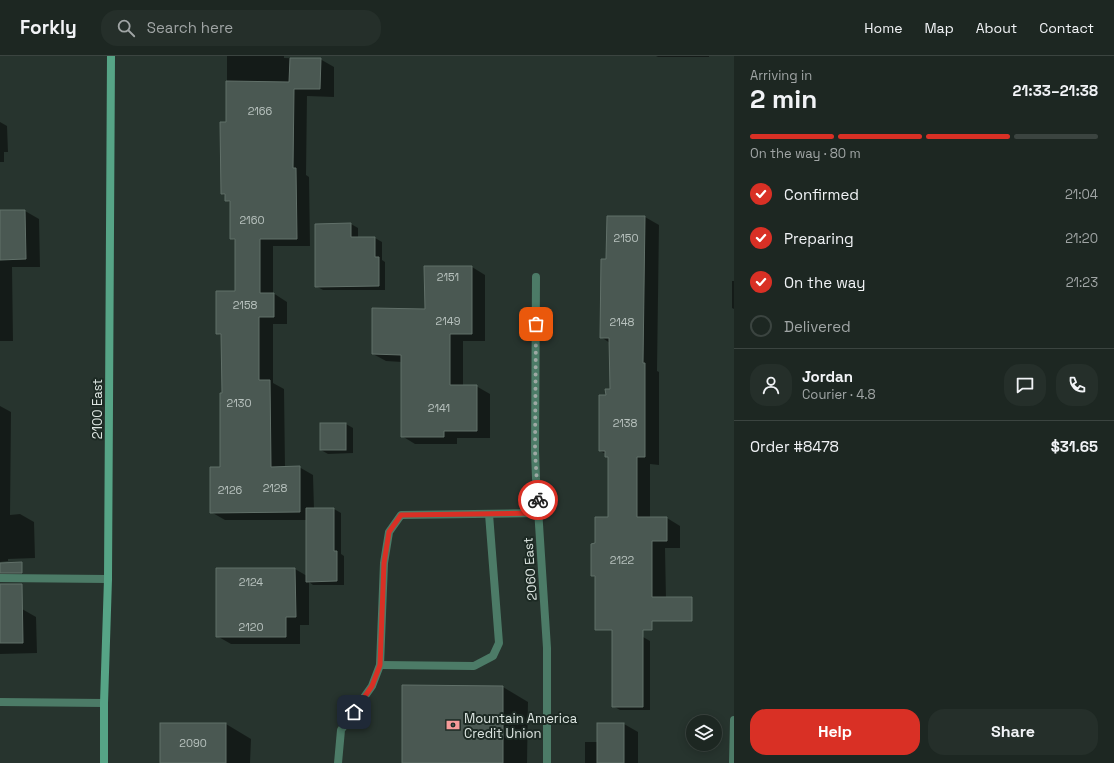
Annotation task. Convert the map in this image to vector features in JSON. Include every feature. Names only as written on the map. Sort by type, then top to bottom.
[{"type":"street","name":"2100 East","points":[[104,763],[104,703],[108,579],[111,56]]},
{"type":"street","name":"2060 East","points":[[536,277],[535,451],[547,648],[547,763]]},
{"type":"street","points":[[338,763],[340,730],[372,686],[380,665],[384,563],[389,532],[401,515],[539,513]]},
{"type":"street","points":[[380,665],[474,666],[493,656],[500,643],[490,514]]},
{"type":"street","points":[[0,578],[108,579]]},
{"type":"street","points":[[0,702],[104,703]]},
{"type":"street","points":[[733,763],[734,720]]},
{"type":"building","points":[[290,58],[321,58],[320,89],[294,89],[293,168],[296,168],[297,239],[260,239],[260,293],[274,293],[274,317],[259,317],[259,380],[270,380],[271,467],[300,466],[300,512],[210,513],[210,467],[220,467],[220,393],[222,393],[221,334],[216,334],[216,291],[235,291],[235,239],[230,239],[230,201],[225,201],[225,194],[221,194],[220,122],[226,122],[226,81],[289,82]]},
{"type":"building","points":[[0,210],[25,210],[26,259],[0,260]]},
{"type":"building","points":[[607,216],[645,216],[643,363],[645,363],[645,457],[637,457],[637,517],[667,517],[667,541],[652,541],[652,597],[692,597],[692,621],[652,621],[652,630],[643,630],[643,707],[612,707],[612,630],[595,630],[595,576],[591,576],[591,544],[595,543],[595,517],[608,517],[608,457],[605,457],[605,451],[599,451],[599,395],[606,395],[605,389],[610,389],[609,338],[600,338],[601,259],[606,259]]},
{"type":"building","points":[[351,223],[351,237],[375,237],[375,257],[379,257],[379,286],[315,287],[315,224]]},
{"type":"building","points":[[424,266],[472,266],[472,334],[450,334],[450,385],[477,385],[477,431],[444,431],[444,437],[401,437],[401,355],[372,354],[372,308],[425,309]]},
{"type":"building","points":[[320,423],[346,423],[346,450],[320,450]]},
{"type":"building","points":[[306,508],[334,508],[334,551],[337,551],[337,581],[306,582]]},
{"type":"building","points":[[22,562],[22,573],[0,573],[0,563]]},
{"type":"building","points":[[216,568],[295,568],[296,617],[286,617],[286,637],[216,637]]},
{"type":"building","points":[[0,584],[22,584],[23,643],[0,643]]},
{"type":"building","name":"Mountain America Credit Union","points":[[402,685],[503,686],[503,763],[402,763]]},
{"type":"building","points":[[160,723],[226,723],[226,763],[160,763]]},
{"type":"building","points":[[597,723],[624,723],[624,763],[597,763]]},
{"type":"way so far","points":[[536,324],[535,451],[538,500]]},
{"type":"place","name":"Mountain America Credit Union","points":[[453,725]]},
{"type":"route","points":[[354,712],[372,686],[380,665],[384,563],[389,532],[401,515],[539,513],[538,500]]}]
